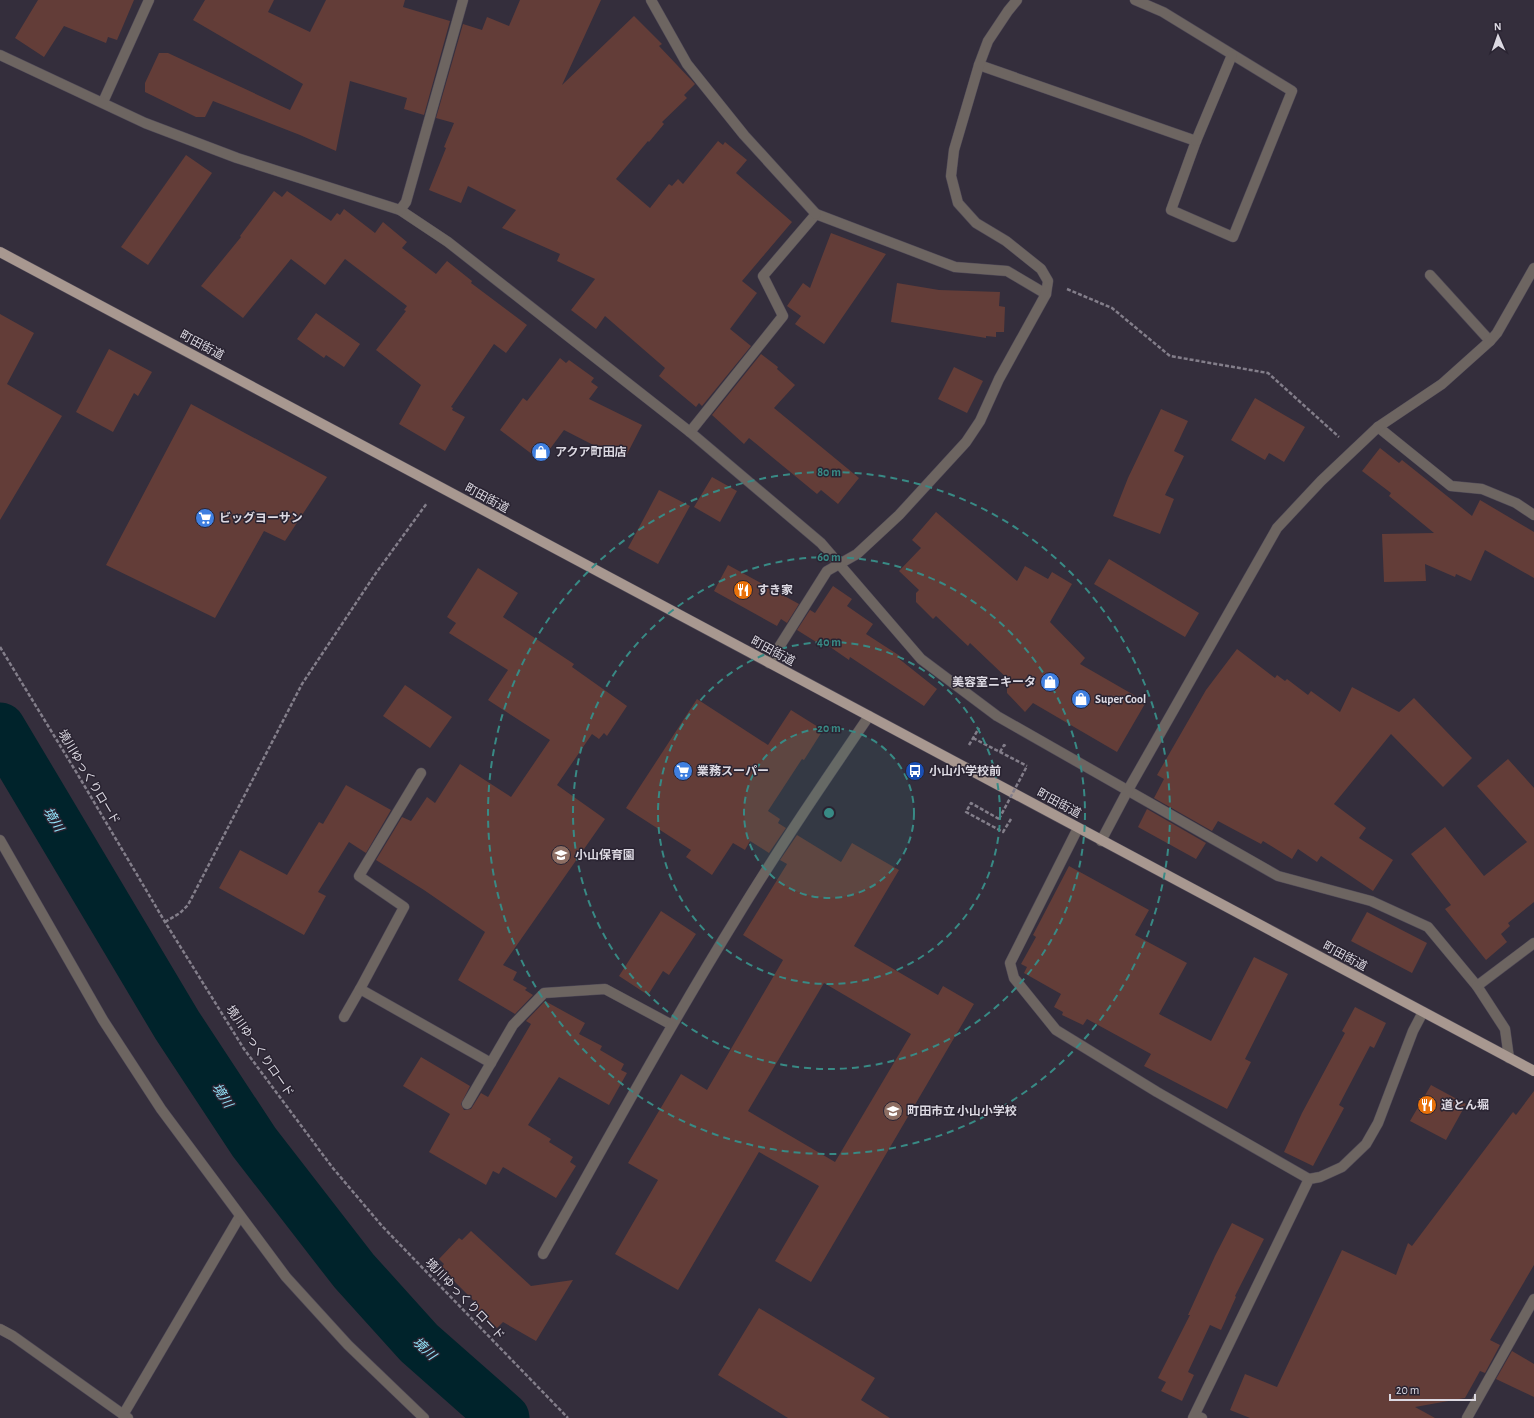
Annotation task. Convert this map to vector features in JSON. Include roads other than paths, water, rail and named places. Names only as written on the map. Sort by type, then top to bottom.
[{"type":"main road","name":"町田街道","points":[[0,252],[1534,1072]]},
{"type":"street","points":[[103,102],[149,0]]},
{"type":"street","points":[[400,210],[406,202],[464,0]]},
{"type":"street","points":[[651,0],[687,64],[744,134],[816,214],[955,267],[1007,271],[1046,294]]},
{"type":"street","points":[[1004,0],[1008,11]]},
{"type":"street","points":[[769,663],[827,571],[857,554],[899,515],[966,442],[980,421],[999,379],[1046,294],[1048,281],[1040,268],[1006,241],[976,222],[958,203],[951,176],[954,150],[978,65],[988,41],[1017,0]]},
{"type":"street","points":[[1135,0],[1163,12],[1232,54],[1292,91],[1233,237],[1171,210],[1196,140],[1232,54]]},
{"type":"street","points":[[0,55],[145,123],[237,158],[400,210],[448,242],[690,432],[821,543],[921,659],[997,716],[1278,876],[1371,901],[1428,927],[1477,986],[1505,1030],[1509,1058]]},
{"type":"street","points":[[978,65],[1196,140]]},
{"type":"street","points":[[690,432],[783,316],[763,276],[816,214]]},
{"type":"street","points":[[1102,840],[1128,790],[1277,528],[1353,449],[1378,427],[1442,384],[1490,341],[1497,333],[1534,268]]},
{"type":"street","points":[[1430,275],[1490,341]]},
{"type":"street","points":[[1378,427],[1451,486],[1482,489],[1516,503],[1534,515]]},
{"type":"street","points":[[543,1254],[672,1025],[766,870],[869,716]]},
{"type":"street","points":[[344,1016],[360,990],[404,907],[358,876],[422,773]]},
{"type":"street","points":[[1078,828],[1010,963],[1014,978],[1056,1030],[1157,1092],[1309,1179],[1320,1177],[1342,1167],[1366,1144],[1378,1123],[1413,1031],[1422,1012]]},
{"type":"street","points":[[0,840],[103,1020],[161,1109],[286,1277],[343,1340],[424,1418]]},
{"type":"street","points":[[1477,986],[1534,943]]},
{"type":"street","points":[[467,1104],[513,1025],[544,993],[605,989],[672,1025]]},
{"type":"street","points":[[360,990],[491,1062]]},
{"type":"street","points":[[1197,1417],[1309,1179]]},
{"type":"street","points":[[0,1329],[13,1336],[126,1416],[240,1216]]},
{"type":"street","points":[[1467,1418],[1534,1299]]},
{"type":"waterway","name":"境川","points":[[0,728],[177,1025],[254,1142],[354,1271],[419,1343],[504,1418]]},
{"type":"place","name":"アクア町田店","points":[[541,452]]},
{"type":"place","name":"ビッグヨーサン","points":[[205,518]]},
{"type":"place","name":"すき家","points":[[743,590]]},
{"type":"place","name":"美容室ニキータ","points":[[1050,682]]},
{"type":"place","name":"Super Cool","points":[[1081,699]]},
{"type":"place","name":"業務スーパー","points":[[683,771]]},
{"type":"place","name":"小山小学校前","points":[[915,771]]},
{"type":"place","name":"小山保育園","points":[[561,855]]},
{"type":"place","name":"道とん堀","points":[[1427,1105]]},
{"type":"place","name":"町田市立 小山小学校","points":[[893,1111]]}]
